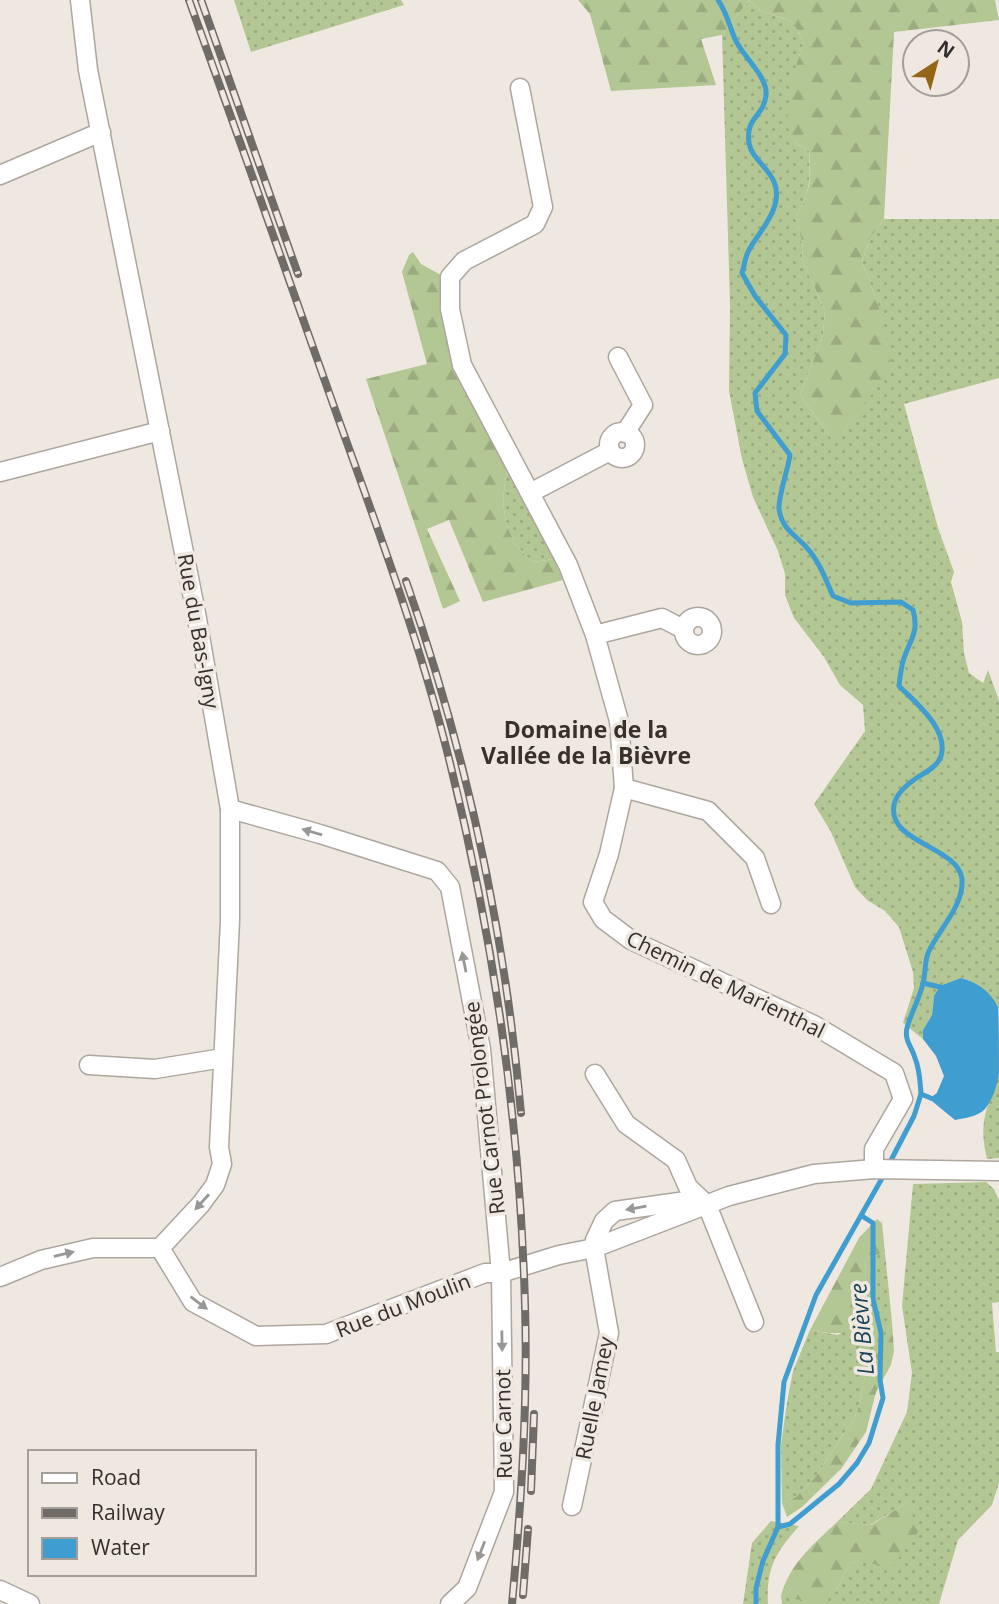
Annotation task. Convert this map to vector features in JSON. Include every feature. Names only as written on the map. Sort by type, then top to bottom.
[{"type":"street","name":"Rue du Bas-Igny","points":[[80,0],[88,70],[197,613],[230,809],[230,921],[219,1147],[222,1164],[215,1185],[201,1204],[160,1248]]},
{"type":"street","name":"Chemin de Marienthal","points":[[520,88],[543,207],[535,224],[464,261],[450,278],[450,309],[462,365],[568,565],[595,635],[619,722],[624,788],[609,854],[593,902],[603,919],[631,940],[814,1025],[894,1073],[903,1098],[874,1149],[874,1169]]},
{"type":"street","points":[[0,175],[101,132]]},
{"type":"street","points":[[530,493],[610,451],[609,443],[613,436],[625,433],[643,405],[618,357]]},
{"type":"street","points":[[0,472],[160,431]]},
{"type":"street","points":[[595,635],[662,618],[683,629]]},
{"type":"street","points":[[624,788],[708,811],[755,859],[771,904]]},
{"type":"street","name":"Rue Carnot Prolongée","points":[[230,809],[320,834],[437,872],[450,887],[481,1049],[501,1273]]},
{"type":"street","points":[[89,1065],[155,1069],[223,1058]]},
{"type":"street","points":[[596,1073],[626,1124],[676,1160],[688,1187],[704,1202],[754,1322]]},
{"type":"street","name":"Rue du Moulin","points":[[594,1248],[604,1221],[615,1211],[704,1202],[814,1174],[901,1169],[997,1175]]},
{"type":"street","name":"Rue du Moulin","points":[[160,1248],[193,1302],[257,1336],[326,1334],[485,1273],[501,1273],[559,1255],[594,1248],[704,1202]]},
{"type":"street","points":[[0,1277],[41,1260],[93,1248],[160,1248]]},
{"type":"street","name":"Ruelle Jamey","points":[[572,1506],[609,1333],[594,1248]]},
{"type":"street","name":"Rue Carnot","points":[[450,1604],[467,1588],[504,1492],[501,1273]]},
{"type":"street","points":[[0,1590],[30,1604]]},
{"type":"green space","points":[[234,0],[401,0],[404,5],[251,52]]},
{"type":"green space","points":[[578,0],[749,0],[722,35],[701,39],[716,85],[611,91],[590,14]]},
{"type":"green space","points":[[749,0],[761,11],[791,21],[801,36],[803,45],[796,65],[794,142],[809,151],[810,170],[807,193],[796,217],[803,248],[802,259],[825,311],[823,335],[800,395],[832,439],[841,439],[848,424],[880,310],[862,261],[871,237],[884,219],[999,219],[999,378],[904,404],[938,528],[954,572],[951,582],[962,622],[964,653],[969,673],[983,683],[988,670],[999,700],[999,1009],[983,989],[961,978],[934,996],[932,1015],[923,1030],[923,1039],[903,1023],[914,988],[913,972],[899,927],[885,911],[867,900],[855,887],[830,830],[814,804],[865,731],[863,705],[840,685],[824,657],[794,618],[785,595],[785,574],[778,551],[753,497],[742,459],[729,391],[730,304],[722,35]]},
{"type":"green space","points":[[749,0],[995,0],[999,20],[929,28],[901,28],[901,31],[894,32],[884,219],[871,237],[862,261],[880,310],[891,360],[884,379],[848,424],[841,440],[832,439],[800,395],[823,335],[825,311],[802,259],[803,248],[796,217],[809,186],[809,151],[794,142],[786,124],[796,65],[803,45],[801,36],[791,21],[761,11]]},
{"type":"green space","points":[[413,252],[421,264],[441,275],[446,320],[508,467],[504,507],[509,531],[533,562],[554,559],[563,580],[483,602],[449,520],[427,529],[460,601],[443,609],[366,379],[427,364],[402,272]]},
{"type":"green space","points":[[508,467],[554,559],[533,562],[509,531],[504,507]]},
{"type":"green space","points":[[999,1075],[999,1158],[987,1159],[984,1124]]},
{"type":"green space","points":[[986,1182],[994,1189],[999,1200],[999,1302],[992,1303],[996,1352],[999,1352],[999,1483],[992,1505],[958,1540],[939,1604],[782,1604],[781,1596],[798,1598],[836,1592],[845,1572],[908,1502],[870,1525],[837,1522],[871,1489],[907,1412],[912,1373],[902,1306],[913,1184]]},
{"type":"green space","points":[[877,1219],[882,1223],[885,1253],[866,1258],[868,1313],[855,1326],[843,1332],[810,1330],[859,1238]]},
{"type":"green space","points":[[885,1253],[892,1322],[865,1376],[857,1413],[817,1475],[796,1497],[782,1503],[781,1445],[793,1371],[810,1330],[838,1335],[868,1313],[866,1258]]},
{"type":"green space","points":[[892,1322],[894,1351],[891,1365],[876,1392],[866,1432],[841,1469],[802,1507],[787,1517],[782,1503],[796,1497],[817,1475],[857,1413],[865,1376]]},
{"type":"green space","points":[[908,1502],[918,1532],[892,1567],[855,1561],[845,1572],[836,1592],[819,1604],[781,1596],[796,1564],[837,1522],[871,1525]]},
{"type":"green space","points":[[771,1521],[799,1526],[774,1561],[769,1580],[768,1604],[743,1604],[752,1543]]},
{"type":"water","points":[[961,978],[982,988],[998,1007],[999,1073],[994,1092],[985,1109],[975,1115],[955,1120],[933,1102],[944,1076],[936,1056],[923,1039],[923,1030],[932,1015],[934,996],[940,986]]},
{"type":"waterway","name":"La Bièvre","points":[[718,0],[738,46],[759,73],[766,88],[765,102],[748,134],[751,150],[772,177],[777,194],[773,212],[748,252],[742,273],[755,296],[786,335],[785,354],[755,393],[757,411],[790,455],[780,498],[781,516],[786,527],[815,559],[833,596],[851,603],[901,602],[913,610],[915,630],[903,661],[899,686],[929,717],[940,736],[942,746],[937,763],[903,789],[894,805],[895,818],[901,828],[949,859],[958,868],[962,879],[962,889],[955,908],[927,955],[922,989],[906,1032],[918,1067],[921,1094]]},
{"type":"waterway","name":"La Bièvre","points":[[923,983],[944,988]]},
{"type":"waterway","name":"La Bièvre","points":[[889,1164],[914,1116],[921,1094],[933,1099],[937,1096]]},
{"type":"waterway","name":"La Bièvre","points":[[756,1604],[756,1588],[763,1561],[778,1527],[778,1445],[784,1382],[816,1295],[885,1173]]},
{"type":"waterway","name":"La Bièvre","points":[[778,1527],[790,1524],[839,1484],[857,1463],[869,1443],[883,1398],[880,1380],[881,1333],[873,1299],[873,1223],[862,1216]]},
{"type":"railway","points":[[189,0],[409,621],[446,747],[477,884],[510,1094],[522,1235],[526,1342],[525,1417],[512,1604]]},
{"type":"railway","points":[[201,0],[298,274]]},
{"type":"railway","points":[[406,581],[447,711],[480,844],[505,978],[521,1113]]},
{"type":"railway","points":[[531,1491],[534,1414]]},
{"type":"railway","points":[[523,1595],[528,1529]]},
{"type":"district","name":"Domaine de la Vallée de la Bièvre","points":[[586,742]]}]
